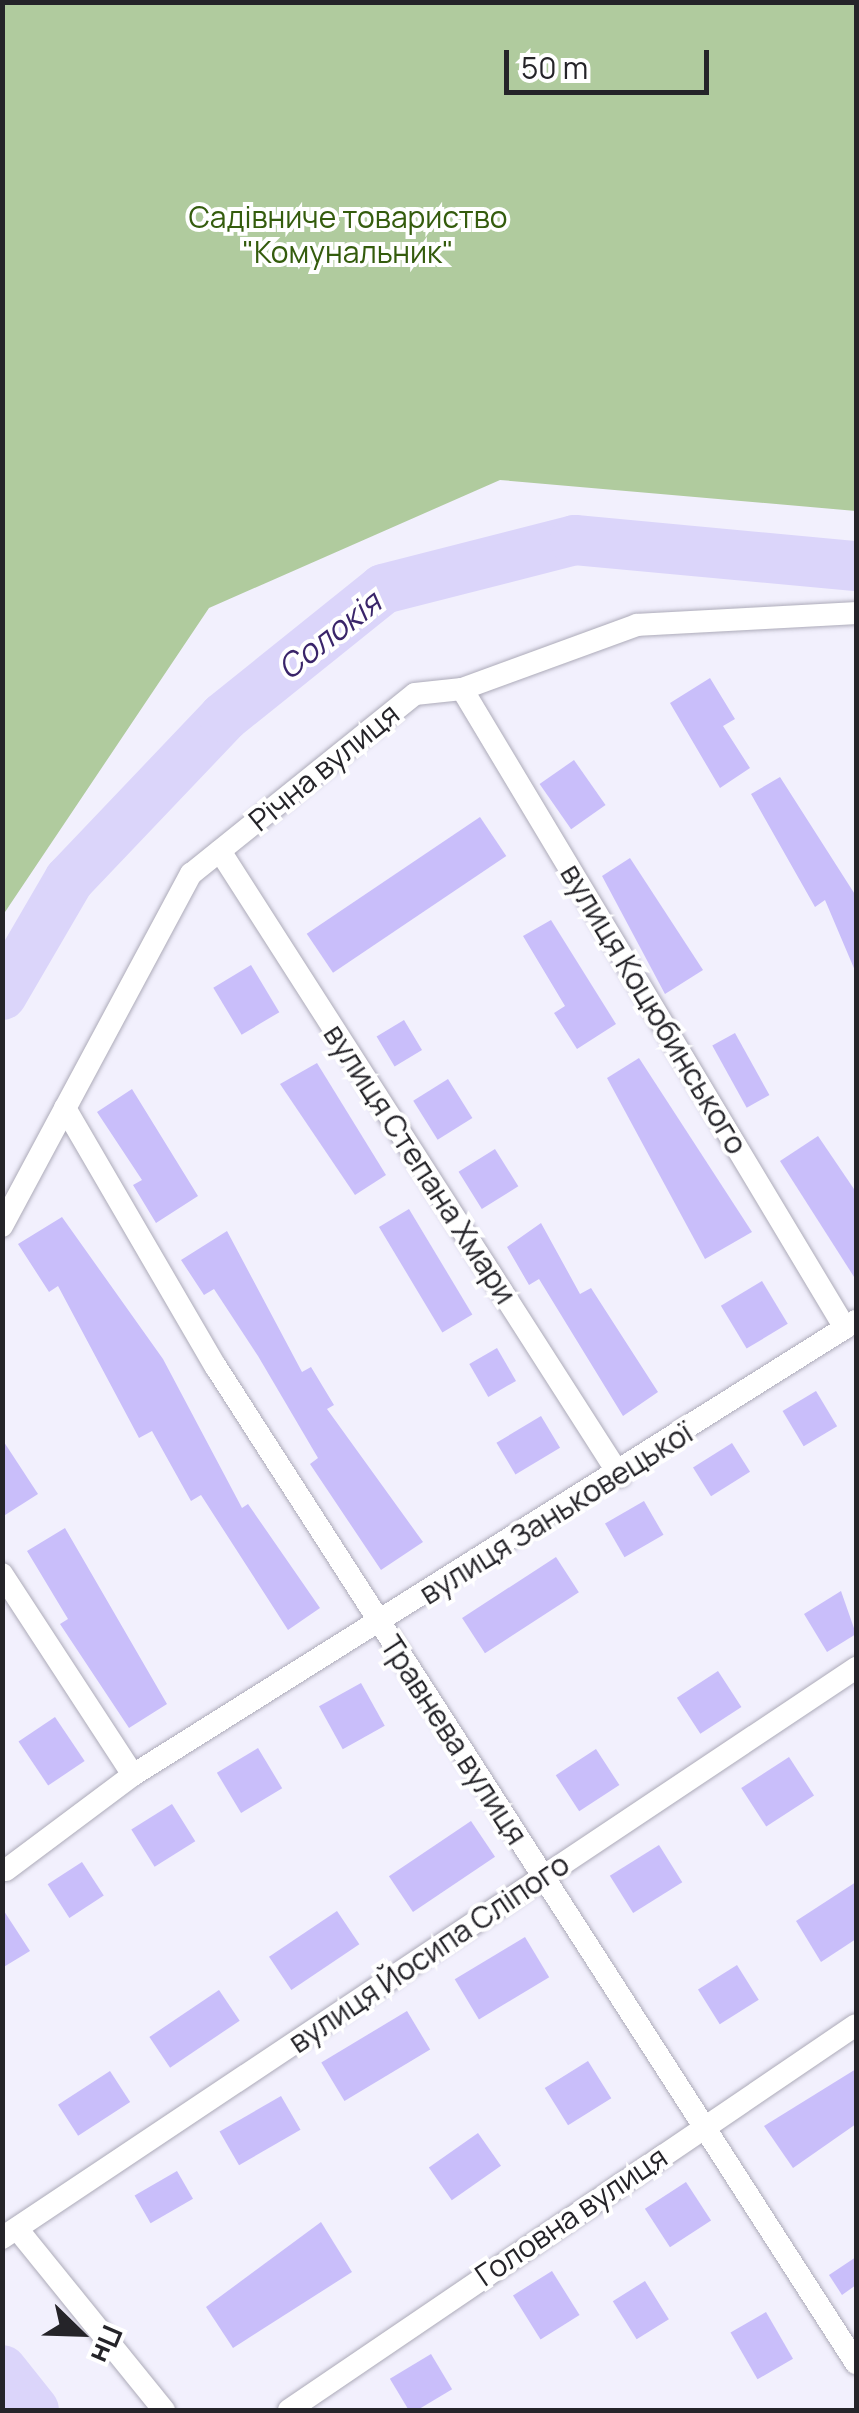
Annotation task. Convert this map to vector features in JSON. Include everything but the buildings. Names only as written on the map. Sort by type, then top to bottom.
[{"type":"street","name":"Річна вулиця","points":[[2,1226],[190,874],[414,694],[462,689],[638,626],[856,614]]},
{"type":"street","name":"вулиця Коцюбинського","points":[[462,689],[851,1325]]},
{"type":"street","name":"вулиця Степана Хмари","points":[[220,851],[620,1476]]},
{"type":"street","name":"Травнева вулиця","points":[[65,1108],[378,1624],[705,2124],[850,2331],[856,2364]]},
{"type":"street","name":"вулиця Заньковецької","points":[[6,1870],[133,1775],[620,1476],[851,1325]]},
{"type":"street","points":[[2,1574],[133,1775]]},
{"type":"street","name":"вулиця Йосипа Сліпого","points":[[10,2234],[856,1668]]},
{"type":"street","name":"Головна вулиця","points":[[289,2410],[856,2025]]},
{"type":"street","points":[[10,2234],[164,2410]]},
{"type":"green space","name":"Садівниче товариство \"Комунальник\"","points":[[3,2],[856,3],[856,511],[500,480],[209,608],[3,915]]},
{"type":"waterway","name":"Солокія","points":[[2,995],[69,880],[224,717],[383,589],[575,540],[856,566]]},
{"type":"waterway","name":"Солокія","points":[[2,2370],[34,2410]]}]
